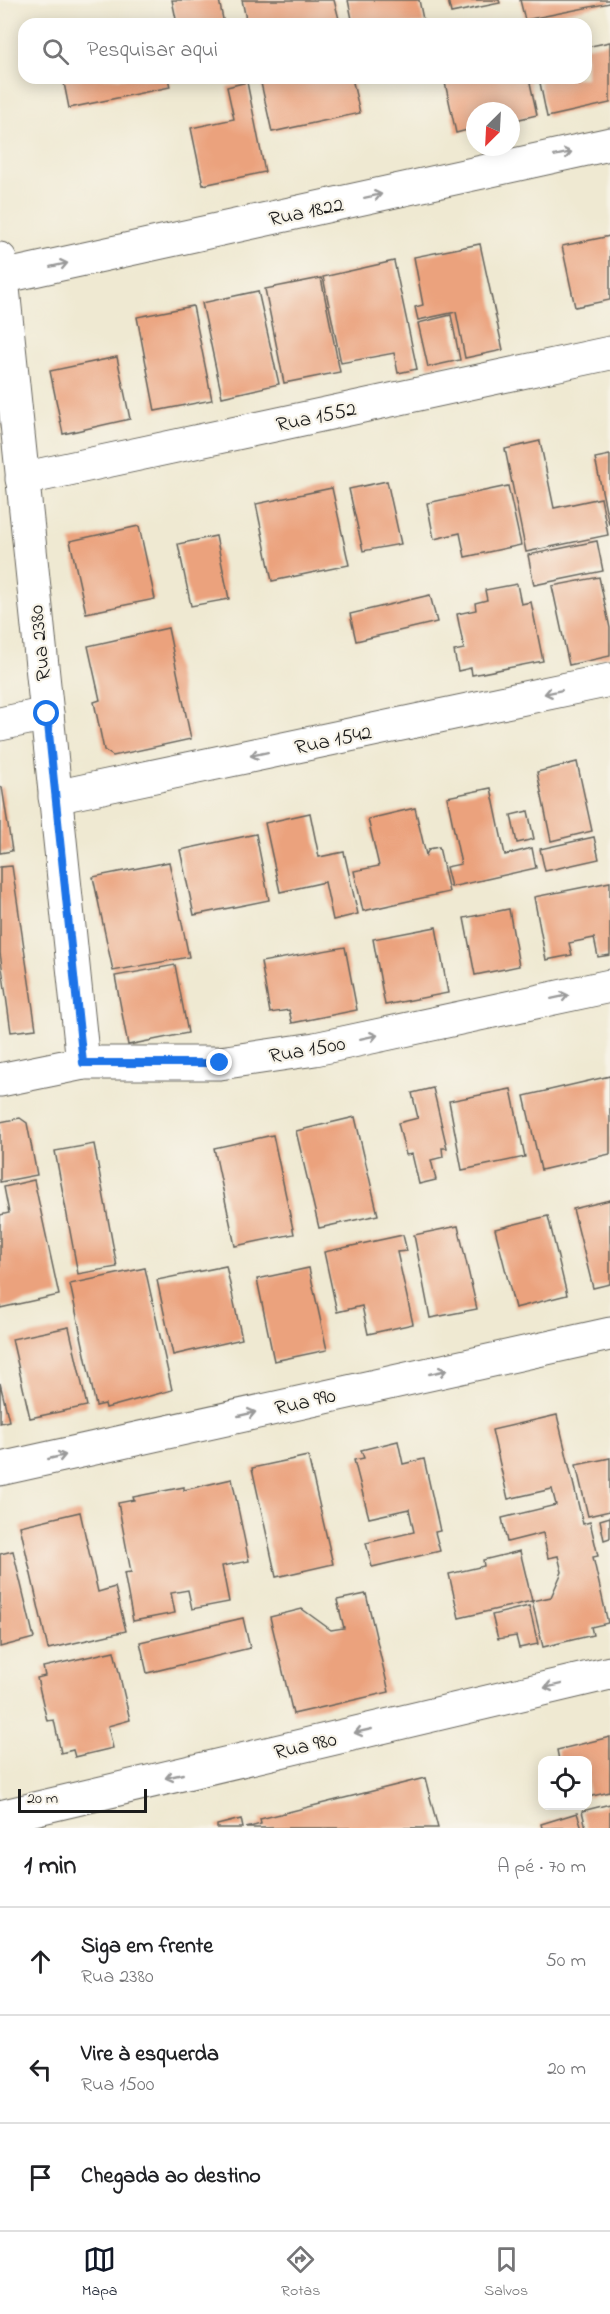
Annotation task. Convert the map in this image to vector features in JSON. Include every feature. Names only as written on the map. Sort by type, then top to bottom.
[{"type":"street","name":"Rua 1822","points":[[1,268],[610,144]]},
{"type":"street","name":"Rua 2380","points":[[1,268],[3,328],[22,479],[83,1063]]},
{"type":"street","name":"Rua 1552","points":[[22,479],[610,353]]},
{"type":"street","name":"Rua 1542","points":[[55,797],[610,680]]},
{"type":"street","points":[[0,724],[47,714]]},
{"type":"street","name":"Rua 1500","points":[[0,1080],[83,1063],[220,1063],[315,1049],[610,986]]},
{"type":"street","name":"Rua 990","points":[[0,1469],[610,1334]]},
{"type":"street","name":"Rua 980","points":[[0,1817],[610,1673]]},
{"type":"building","points":[[172,0],[219,0],[223,18],[176,18]]},
{"type":"building","points":[[242,0],[334,0],[339,18],[246,18]]},
{"type":"building","points":[[348,0],[419,0],[423,18],[352,18]]},
{"type":"building","points":[[448,0],[499,0],[500,3],[451,13]]},
{"type":"building","points":[[520,0],[610,0],[610,3],[535,18],[524,18]]},
{"type":"building","points":[[610,42],[610,103],[547,117],[540,84],[592,84],[592,46]]},
{"type":"building","points":[[64,84],[169,84],[170,87],[69,108]]},
{"type":"building","points":[[247,84],[265,172],[203,185],[191,128],[234,119],[227,87]]},
{"type":"building","points":[[261,84],[353,84],[360,113],[272,132]]},
{"type":"building","points":[[445,84],[530,84],[537,115],[520,119],[520,102],[466,102],[466,130],[456,133]]},
{"type":"building","points":[[610,236],[610,300],[575,307],[562,246]]},
{"type":"building","points":[[480,244],[503,350],[465,358],[456,312],[418,320],[415,307],[423,305],[414,257]]},
{"type":"building","points":[[394,261],[417,369],[398,373],[394,353],[341,363],[323,277]]},
{"type":"building","points":[[321,278],[340,372],[284,383],[265,289]]},
{"type":"building","points":[[258,291],[279,384],[222,397],[202,303]]},
{"type":"building","points":[[193,306],[212,400],[155,411],[137,317]]},
{"type":"building","points":[[451,315],[460,360],[428,367],[418,323]]},
{"type":"building","points":[[117,357],[130,419],[63,434],[50,371]]},
{"type":"building","points":[[540,441],[554,508],[601,498],[608,535],[526,552],[505,449]]},
{"type":"building","points":[[610,455],[610,524],[609,524],[595,458]]},
{"type":"building","points":[[387,481],[401,544],[363,551],[349,489]]},
{"type":"building","points":[[508,486],[521,545],[465,557],[460,533],[434,539],[427,503]]},
{"type":"building","points":[[332,488],[349,565],[272,581],[256,504]]},
{"type":"building","points":[[139,526],[155,599],[86,613],[70,541]]},
{"type":"building","points":[[216,536],[229,599],[191,606],[178,544]]},
{"type":"building","points":[[597,541],[603,571],[534,585],[528,555]]},
{"type":"building","points":[[599,577],[610,628],[610,656],[569,665],[552,586]]},
{"type":"building","points":[[517,584],[521,604],[531,602],[543,661],[472,675],[471,668],[458,671],[454,651],[464,649],[457,614],[476,610],[475,603],[487,600],[485,590]]},
{"type":"building","points":[[430,595],[437,622],[356,641],[350,614]]},
{"type":"building","points":[[168,628],[191,739],[113,756],[104,750],[94,702],[100,700],[88,646]]},
{"type":"building","points":[[577,762],[592,831],[551,841],[537,772]]},
{"type":"building","points":[[0,787],[2,787],[12,851],[0,853]]},
{"type":"building","points":[[491,788],[505,855],[532,848],[536,868],[451,887],[446,867],[461,864],[447,797]]},
{"type":"building","points":[[415,808],[426,855],[429,849],[439,847],[449,892],[363,911],[354,871],[379,866],[368,819]]},
{"type":"building","points":[[528,811],[534,839],[517,843],[511,815]]},
{"type":"building","points":[[310,813],[319,857],[344,852],[358,914],[333,920],[325,882],[280,892],[265,823]]},
{"type":"building","points":[[256,834],[269,900],[194,915],[180,850]]},
{"type":"building","points":[[594,837],[599,859],[545,871],[540,849]]},
{"type":"building","points":[[169,862],[189,957],[113,971],[93,877]]},
{"type":"building","points":[[12,866],[36,1029],[11,1032],[0,953],[0,867]]},
{"type":"building","points":[[610,882],[610,955],[598,957],[594,938],[569,943],[572,955],[546,960],[534,897]]},
{"type":"building","points":[[509,909],[519,966],[475,975],[464,918]]},
{"type":"building","points":[[436,927],[448,993],[385,1005],[373,939]]},
{"type":"building","points":[[345,947],[357,1010],[292,1023],[289,1010],[270,1013],[261,962]]},
{"type":"building","points":[[175,965],[188,1033],[128,1045],[115,976]]},
{"type":"building","points":[[610,1076],[610,1154],[541,1170],[524,1096]]},
{"type":"building","points":[[433,1088],[447,1148],[442,1148],[443,1157],[431,1160],[436,1180],[419,1184],[412,1154],[406,1155],[398,1123],[418,1118],[412,1093]]},
{"type":"building","points":[[511,1089],[525,1157],[462,1170],[449,1101]]},
{"type":"building","points":[[355,1117],[378,1215],[319,1228],[296,1131]]},
{"type":"building","points":[[20,1118],[27,1123],[37,1175],[0,1182],[0,1122]]},
{"type":"building","points":[[273,1135],[294,1234],[235,1246],[214,1148]]},
{"type":"building","points":[[94,1144],[117,1267],[78,1274],[55,1151]]},
{"type":"building","points":[[34,1180],[59,1295],[0,1308],[0,1215],[9,1213],[4,1187]]},
{"type":"building","points":[[610,1200],[610,1284],[593,1288],[573,1209]]},
{"type":"building","points":[[548,1216],[567,1295],[515,1308],[495,1229]]},
{"type":"building","points":[[458,1226],[477,1309],[430,1318],[414,1235]]},
{"type":"building","points":[[403,1235],[407,1251],[397,1252],[413,1324],[368,1334],[362,1306],[337,1312],[324,1252]]},
{"type":"building","points":[[226,1266],[242,1339],[173,1355],[157,1280]]},
{"type":"building","points":[[145,1268],[172,1390],[106,1408],[105,1404],[96,1406],[70,1284]]},
{"type":"building","points":[[309,1268],[327,1350],[274,1361],[257,1279]]},
{"type":"building","points":[[69,1327],[87,1406],[30,1418],[12,1339]]},
{"type":"building","points":[[0,1383],[9,1421],[0,1423]]},
{"type":"building","points":[[557,1415],[583,1524],[590,1522],[598,1556],[593,1557],[608,1623],[591,1627],[593,1635],[543,1647],[532,1601],[551,1597],[562,1572],[558,1556],[548,1558],[543,1533],[507,1542],[502,1518],[556,1505],[552,1489],[508,1499],[492,1430]]},
{"type":"building","points":[[398,1441],[403,1464],[424,1459],[440,1531],[435,1532],[440,1551],[372,1567],[366,1543],[414,1532],[409,1509],[369,1518],[354,1460],[364,1458],[361,1450]]},
{"type":"building","points":[[308,1456],[333,1564],[276,1577],[252,1468]]},
{"type":"building","points":[[610,1458],[610,1511],[588,1516],[576,1465]]},
{"type":"building","points":[[232,1479],[249,1561],[222,1566],[229,1602],[192,1609],[188,1590],[171,1593],[175,1613],[133,1621],[124,1573],[131,1572],[118,1503],[134,1500],[133,1497],[184,1487],[184,1490]]},
{"type":"building","points":[[80,1512],[98,1592],[115,1587],[126,1631],[48,1649],[20,1526]]},
{"type":"building","points":[[610,1517],[610,1538],[604,1540],[600,1520]]},
{"type":"building","points":[[13,1551],[34,1638],[0,1647],[0,1554]]},
{"type":"building","points":[[520,1551],[532,1601],[459,1618],[449,1574],[484,1566],[483,1560]]},
{"type":"building","points":[[366,1594],[389,1692],[293,1714],[270,1617],[302,1609],[331,1630],[344,1628],[337,1600]]},
{"type":"building","points":[[529,1606],[538,1644],[519,1648],[516,1636],[498,1639],[492,1615]]},
{"type":"building","points":[[243,1618],[250,1648],[147,1673],[140,1642]]},
{"type":"building","points":[[114,1651],[130,1720],[108,1726],[113,1748],[75,1757],[73,1750],[61,1753],[54,1720],[47,1721],[37,1678],[45,1676],[43,1667]]},
{"type":"building","points":[[610,1737],[610,1792],[592,1796],[592,1756],[558,1756],[557,1750]]},
{"type":"building","points":[[425,1778],[438,1828],[246,1828],[261,1824],[260,1819]]},
{"type":"building","points":[[610,1804],[610,1828],[586,1828],[582,1811]]},
{"type":"building","points":[[577,1813],[582,1828],[542,1828],[541,1824]]},
{"type":"building","points":[[241,1819],[243,1828],[217,1828],[217,1825]]},
{"type":"route","points":[[47,714],[83,1063],[220,1063]]}]
